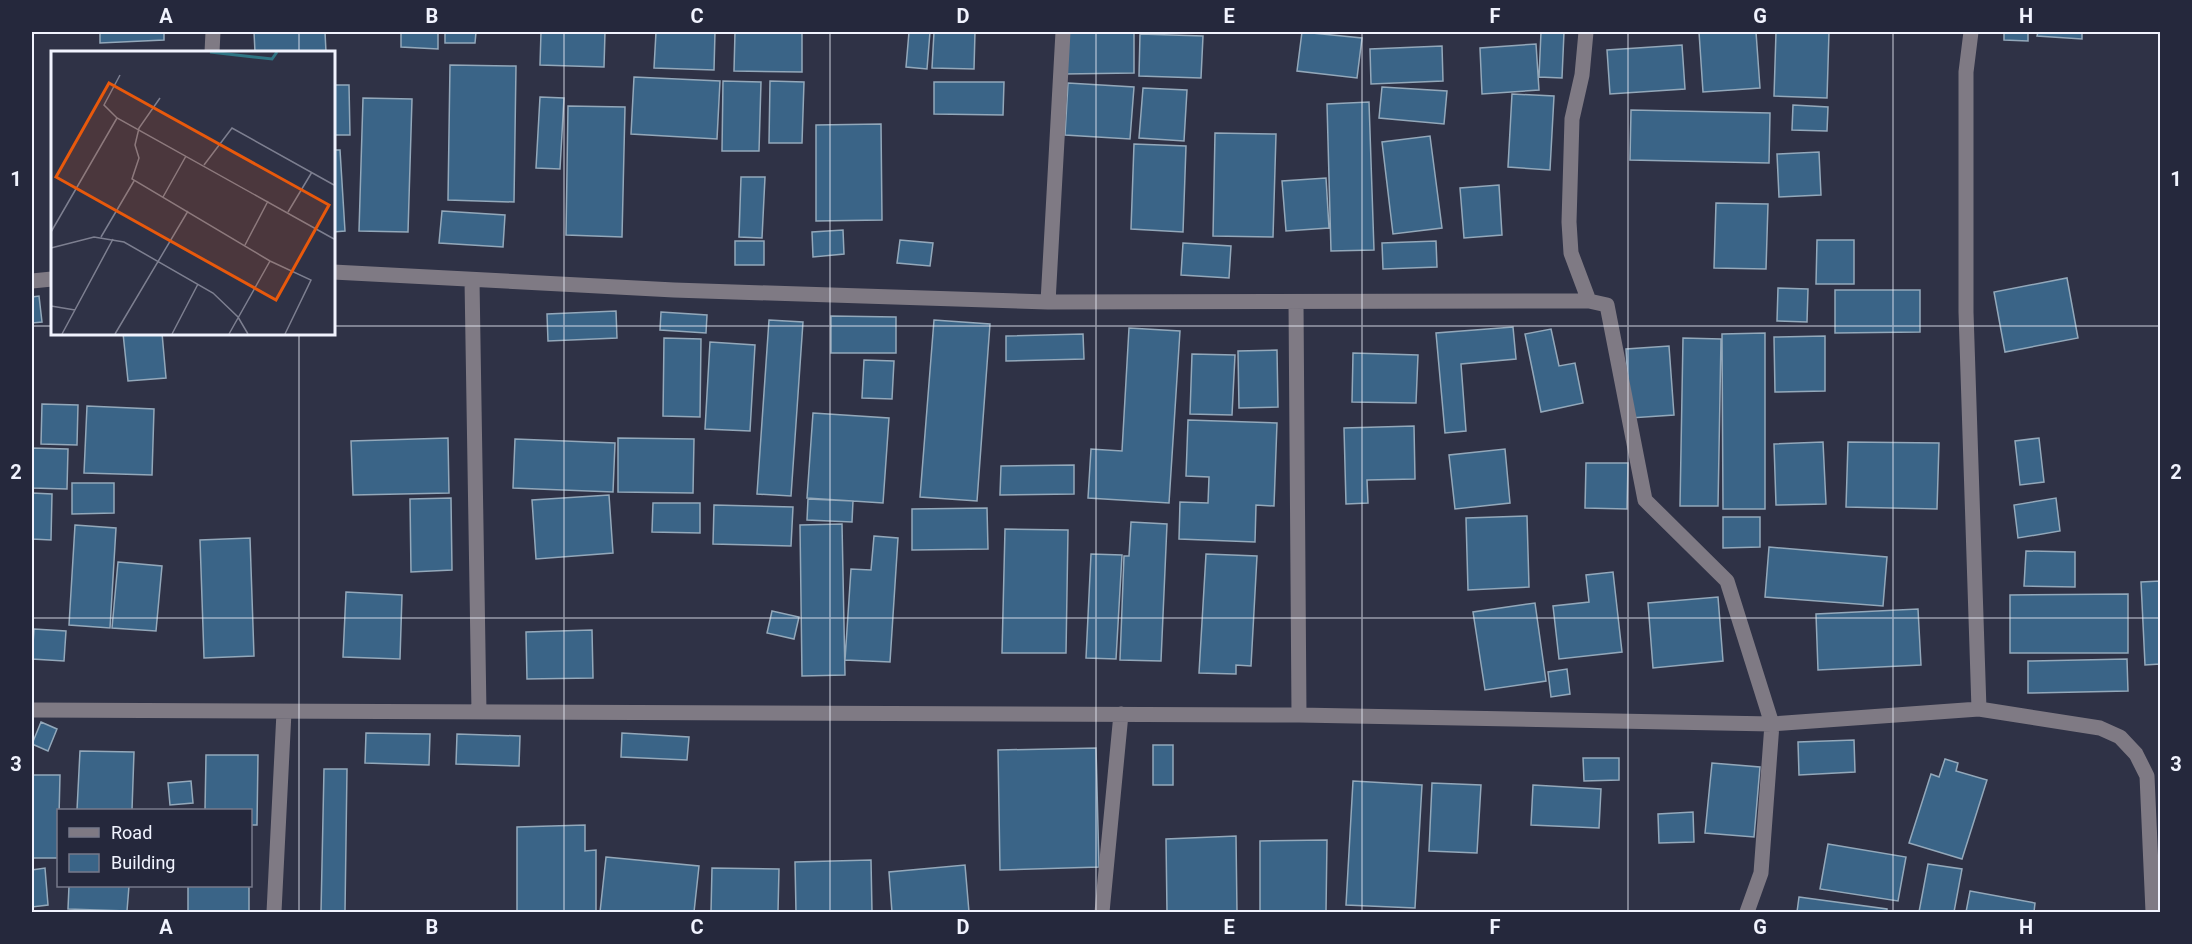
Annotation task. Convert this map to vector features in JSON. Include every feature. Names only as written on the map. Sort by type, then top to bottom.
[{"type":"street","points":[[212,51],[213,32]]},
{"type":"street","points":[[1048,302],[1063,32]]},
{"type":"street","points":[[1586,32],[1582,75],[1572,119],[1569,222],[1571,253],[1589,301]]},
{"type":"street","points":[[1971,32],[1966,72],[1966,312],[1979,709]]},
{"type":"street","points":[[334,272],[674,290],[1048,302],[1589,301],[1607,305],[1645,500],[1727,581],[1772,724],[1761,873],[1747,912]]},
{"type":"street","points":[[32,281],[51,279]]},
{"type":"street","points":[[472,280],[479,712]]},
{"type":"street","points":[[1296,302],[1299,715]]},
{"type":"street","points":[[32,711],[1299,715],[1772,724],[1979,709],[2100,728],[2120,737],[2136,754],[2147,776],[2153,912]]},
{"type":"street","points":[[274,912],[284,712]]},
{"type":"street","points":[[1102,912],[1120,714]]},
{"type":"building","points":[[100,32],[164,32],[164,40],[100,43]]},
{"type":"building","points":[[254,32],[325,32],[326,51],[255,51]]},
{"type":"building","points":[[401,32],[438,32],[438,49],[401,47]]},
{"type":"building","points":[[445,32],[476,32],[475,43],[445,43]]},
{"type":"building","points":[[541,32],[605,32],[604,67],[540,65]]},
{"type":"building","points":[[656,32],[715,32],[714,70],[654,68]]},
{"type":"building","points":[[735,32],[802,32],[802,72],[734,71]]},
{"type":"building","points":[[909,32],[930,32],[927,69],[906,67]]},
{"type":"building","points":[[934,32],[975,32],[974,69],[932,68]]},
{"type":"building","points":[[1064,32],[1134,32],[1134,73],[1064,74]]},
{"type":"building","points":[[1302,32],[1362,38],[1357,78],[1297,71]]},
{"type":"building","points":[[1541,32],[1564,32],[1562,78],[1539,77]]},
{"type":"building","points":[[1699,32],[1756,32],[1760,88],[1703,92]]},
{"type":"building","points":[[1776,32],[1829,32],[1827,98],[1774,96]]},
{"type":"building","points":[[2004,32],[2028,32],[2028,41],[2004,40]]},
{"type":"building","points":[[2038,32],[2082,32],[2082,39],[2037,36]]},
{"type":"building","points":[[1140,34],[1203,36],[1201,78],[1139,76]]},
{"type":"building","points":[[1536,44],[1539,90],[1482,94],[1480,48]]},
{"type":"building","points":[[1682,45],[1685,89],[1610,94],[1607,50]]},
{"type":"building","points":[[1442,46],[1443,81],[1371,84],[1370,49]]},
{"type":"building","points":[[450,65],[516,66],[514,202],[448,200]]},
{"type":"building","points":[[634,77],[720,81],[717,139],[631,134]]},
{"type":"building","points":[[723,81],[761,82],[759,151],[722,151]]},
{"type":"building","points":[[770,81],[804,82],[802,143],[769,143]]},
{"type":"building","points":[[934,82],[1004,82],[1003,115],[934,114]]},
{"type":"building","points":[[1068,83],[1134,87],[1130,139],[1065,135]]},
{"type":"building","points":[[334,85],[349,85],[350,135],[334,135]]},
{"type":"building","points":[[1382,87],[1447,91],[1444,124],[1379,118]]},
{"type":"building","points":[[1143,88],[1187,90],[1184,141],[1139,138]]},
{"type":"building","points":[[1512,94],[1554,96],[1550,170],[1508,167]]},
{"type":"building","points":[[540,97],[564,98],[560,169],[536,168]]},
{"type":"building","points":[[363,98],[412,99],[408,232],[359,231]]},
{"type":"building","points":[[1369,102],[1374,250],[1331,251],[1327,104]]},
{"type":"building","points":[[1793,105],[1828,107],[1827,131],[1792,130]]},
{"type":"building","points":[[568,106],[625,107],[622,237],[566,235]]},
{"type":"building","points":[[1631,110],[1770,113],[1769,163],[1630,160]]},
{"type":"building","points":[[881,124],[882,220],[816,221],[816,125]]},
{"type":"building","points":[[1215,133],[1276,134],[1273,237],[1213,236]]},
{"type":"building","points":[[1430,136],[1442,228],[1393,234],[1382,142]]},
{"type":"building","points":[[1134,144],[1186,146],[1183,232],[1131,229]]},
{"type":"building","points":[[334,150],[340,150],[345,231],[334,232]]},
{"type":"building","points":[[1819,152],[1821,195],[1779,197],[1777,154]]},
{"type":"building","points":[[741,177],[765,177],[762,238],[739,237]]},
{"type":"building","points":[[1326,178],[1329,228],[1286,231],[1282,181]]},
{"type":"building","points":[[1499,185],[1502,235],[1464,238],[1460,188]]},
{"type":"building","points":[[1716,203],[1768,204],[1766,269],[1714,268]]},
{"type":"building","points":[[442,211],[505,215],[503,247],[439,243]]},
{"type":"building","points":[[843,230],[844,254],[813,257],[812,232]]},
{"type":"building","points":[[900,240],[933,243],[930,266],[897,263]]},
{"type":"building","points":[[1817,240],[1854,240],[1854,284],[1816,284]]},
{"type":"building","points":[[735,241],[764,241],[764,265],[735,265]]},
{"type":"building","points":[[1436,241],[1437,267],[1383,269],[1382,243]]},
{"type":"building","points":[[1183,243],[1231,246],[1229,278],[1181,275]]},
{"type":"building","points":[[2067,278],[2078,338],[2005,352],[1994,292]]},
{"type":"building","points":[[1778,288],[1808,289],[1807,322],[1777,321]]},
{"type":"building","points":[[1835,290],[1920,290],[1920,332],[1835,333]]},
{"type":"building","points":[[39,296],[42,322],[32,323],[32,297]]},
{"type":"building","points":[[616,311],[617,338],[548,341],[547,314]]},
{"type":"building","points":[[661,312],[707,315],[706,333],[660,330]]},
{"type":"building","points":[[831,316],[896,317],[896,353],[831,353]]},
{"type":"building","points":[[769,320],[803,322],[791,496],[757,494]]},
{"type":"building","points":[[934,320],[990,324],[977,501],[920,497]]},
{"type":"building","points":[[1513,327],[1516,359],[1461,364],[1466,431],[1445,433],[1436,333]]},
{"type":"building","points":[[1129,328],[1180,331],[1169,503],[1088,498],[1091,449],[1122,451]]},
{"type":"building","points":[[1551,329],[1559,366],[1575,363],[1583,403],[1541,412],[1525,334]]},
{"type":"building","points":[[1765,333],[1765,509],[1723,509],[1722,334]]},
{"type":"building","points":[[123,334],[162,334],[166,378],[128,381]]},
{"type":"building","points":[[1083,334],[1084,359],[1006,361],[1006,336]]},
{"type":"building","points":[[1825,336],[1825,391],[1775,392],[1774,337]]},
{"type":"building","points":[[664,338],[701,339],[700,417],[663,416]]},
{"type":"building","points":[[1683,338],[1721,339],[1718,506],[1680,506]]},
{"type":"building","points":[[710,342],[755,345],[750,431],[705,429]]},
{"type":"building","points":[[1669,346],[1674,415],[1630,418],[1626,349]]},
{"type":"building","points":[[1277,350],[1278,407],[1239,408],[1238,351]]},
{"type":"building","points":[[1353,353],[1418,355],[1416,403],[1352,402]]},
{"type":"building","points":[[1192,354],[1235,355],[1232,415],[1190,414]]},
{"type":"building","points":[[864,360],[894,361],[892,399],[862,398]]},
{"type":"building","points":[[42,404],[78,405],[77,445],[41,444]]},
{"type":"building","points":[[87,406],[154,409],[152,475],[84,473]]},
{"type":"building","points":[[813,413],[889,418],[883,503],[807,498]]},
{"type":"building","points":[[1188,420],[1277,423],[1274,506],[1256,505],[1255,542],[1179,539],[1180,502],[1208,503],[1209,477],[1186,476]]},
{"type":"building","points":[[1414,426],[1415,479],[1367,480],[1368,503],[1346,504],[1344,428]]},
{"type":"building","points":[[448,438],[449,493],[353,495],[351,441]]},
{"type":"building","points":[[618,438],[694,439],[693,493],[618,492]]},
{"type":"building","points":[[2039,438],[2044,482],[2020,485],[2015,441]]},
{"type":"building","points":[[515,439],[615,443],[613,492],[513,488]]},
{"type":"building","points":[[1823,442],[1826,504],[1776,505],[1774,444]]},
{"type":"building","points":[[1848,442],[1939,443],[1937,509],[1846,507]]},
{"type":"building","points":[[32,448],[68,449],[67,489],[32,488]]},
{"type":"building","points":[[1505,449],[1510,503],[1455,509],[1449,455]]},
{"type":"building","points":[[1586,463],[1628,463],[1627,509],[1585,508]]},
{"type":"building","points":[[1074,465],[1074,494],[1000,495],[1001,466]]},
{"type":"building","points":[[72,483],[114,483],[114,513],[72,514]]},
{"type":"building","points":[[32,493],[52,494],[51,540],[32,539]]},
{"type":"building","points":[[609,495],[613,553],[536,559],[532,500]]},
{"type":"building","points":[[451,498],[452,570],[411,572],[410,499]]},
{"type":"building","points":[[2056,498],[2060,531],[2018,538],[2014,505]]},
{"type":"building","points":[[808,499],[853,501],[852,522],[807,520]]},
{"type":"building","points":[[653,503],[700,503],[700,533],[652,532]]},
{"type":"building","points":[[714,505],[793,507],[791,546],[713,544]]},
{"type":"building","points":[[987,508],[988,549],[912,550],[912,509]]},
{"type":"building","points":[[1527,516],[1529,587],[1468,590],[1466,518]]},
{"type":"building","points":[[1723,517],[1760,517],[1760,547],[1723,548]]},
{"type":"building","points":[[1131,522],[1167,524],[1161,661],[1120,660],[1124,556],[1129,556]]},
{"type":"building","points":[[842,524],[845,675],[802,676],[800,525]]},
{"type":"building","points":[[75,525],[116,528],[110,628],[69,625]]},
{"type":"building","points":[[1005,529],[1068,530],[1066,653],[1002,653]]},
{"type":"building","points":[[874,536],[898,538],[890,662],[845,660],[851,569],[871,570]]},
{"type":"building","points":[[250,538],[254,656],[204,658],[200,540]]},
{"type":"building","points":[[1769,547],[1887,557],[1883,606],[1765,597]]},
{"type":"building","points":[[2026,551],[2075,552],[2075,587],[2024,586]]},
{"type":"building","points":[[1091,554],[1122,555],[1116,659],[1086,658]]},
{"type":"building","points":[[1206,554],[1257,556],[1251,666],[1236,665],[1236,674],[1199,673]]},
{"type":"building","points":[[118,562],[162,566],[156,631],[112,628]]},
{"type":"building","points":[[1613,572],[1622,652],[1559,659],[1553,606],[1589,602],[1586,575]]},
{"type":"building","points":[[2160,581],[2160,664],[2145,665],[2141,582]]},
{"type":"building","points":[[346,592],[402,595],[400,659],[343,657]]},
{"type":"building","points":[[2128,594],[2128,653],[2010,653],[2010,595]]},
{"type":"building","points":[[1718,597],[1723,661],[1653,668],[1648,603]]},
{"type":"building","points":[[1535,603],[1546,681],[1485,690],[1473,612]]},
{"type":"building","points":[[1918,609],[1921,665],[1818,670],[1816,614]]},
{"type":"building","points":[[772,611],[799,617],[794,639],[767,633]]},
{"type":"building","points":[[34,629],[66,631],[64,661],[32,659]]},
{"type":"building","points":[[592,630],[593,678],[527,679],[526,632]]},
{"type":"building","points":[[2127,659],[2128,691],[2028,693],[2028,661]]},
{"type":"building","points":[[1567,669],[1570,694],[1551,697],[1548,672]]},
{"type":"building","points":[[41,722],[57,729],[48,751],[32,744]]},
{"type":"building","points":[[366,733],[430,734],[429,765],[365,763]]},
{"type":"building","points":[[622,733],[689,737],[687,760],[621,757]]},
{"type":"building","points":[[457,734],[520,736],[519,766],[456,764]]},
{"type":"building","points":[[1854,740],[1855,772],[1799,775],[1798,742]]},
{"type":"building","points":[[1153,745],[1173,745],[1173,785],[1153,785]]},
{"type":"building","points":[[1096,748],[1099,867],[1000,870],[998,750]]},
{"type":"building","points":[[80,751],[134,752],[132,809],[77,809]]},
{"type":"building","points":[[206,755],[258,755],[257,825],[252,825],[252,809],[205,809]]},
{"type":"building","points":[[1583,758],[1619,758],[1619,780],[1584,781]]},
{"type":"building","points":[[1945,759],[1958,763],[1956,771],[1987,780],[1962,859],[1909,843],[1931,774],[1939,777]]},
{"type":"building","points":[[1712,763],[1760,767],[1754,837],[1705,833]]},
{"type":"building","points":[[324,769],[347,769],[345,912],[321,912]]},
{"type":"building","points":[[32,775],[60,775],[57,858],[32,858]]},
{"type":"building","points":[[191,781],[193,803],[170,805],[168,783]]},
{"type":"building","points":[[1353,781],[1422,785],[1415,908],[1346,905]]},
{"type":"building","points":[[1432,783],[1481,785],[1477,853],[1429,851]]},
{"type":"building","points":[[1533,785],[1601,789],[1599,828],[1531,825]]},
{"type":"building","points":[[1693,812],[1694,842],[1659,843],[1658,814]]},
{"type":"building","points":[[585,825],[585,851],[596,850],[596,911],[517,912],[517,827]]},
{"type":"building","points":[[1236,836],[1237,912],[1167,912],[1166,839]]},
{"type":"building","points":[[1327,840],[1326,912],[1260,912],[1260,841]]},
{"type":"building","points":[[1828,844],[1906,857],[1898,901],[1820,889]]},
{"type":"building","points":[[606,857],[699,866],[694,912],[600,912]]},
{"type":"building","points":[[871,860],[872,912],[796,912],[795,862]]},
{"type":"building","points":[[1928,864],[1962,869],[1954,912],[1919,912]]},
{"type":"building","points":[[965,865],[969,912],[892,912],[889,872]]},
{"type":"building","points":[[45,868],[48,905],[32,907],[32,870]]},
{"type":"building","points":[[712,868],[779,869],[778,912],[711,912]]},
{"type":"building","points":[[69,887],[129,887],[127,911],[68,909]]},
{"type":"building","points":[[188,887],[249,887],[249,912],[188,912]]},
{"type":"building","points":[[1970,891],[2035,903],[2034,912],[1966,912]]},
{"type":"building","points":[[1799,897],[1887,909],[1887,912],[1797,912]]}]
